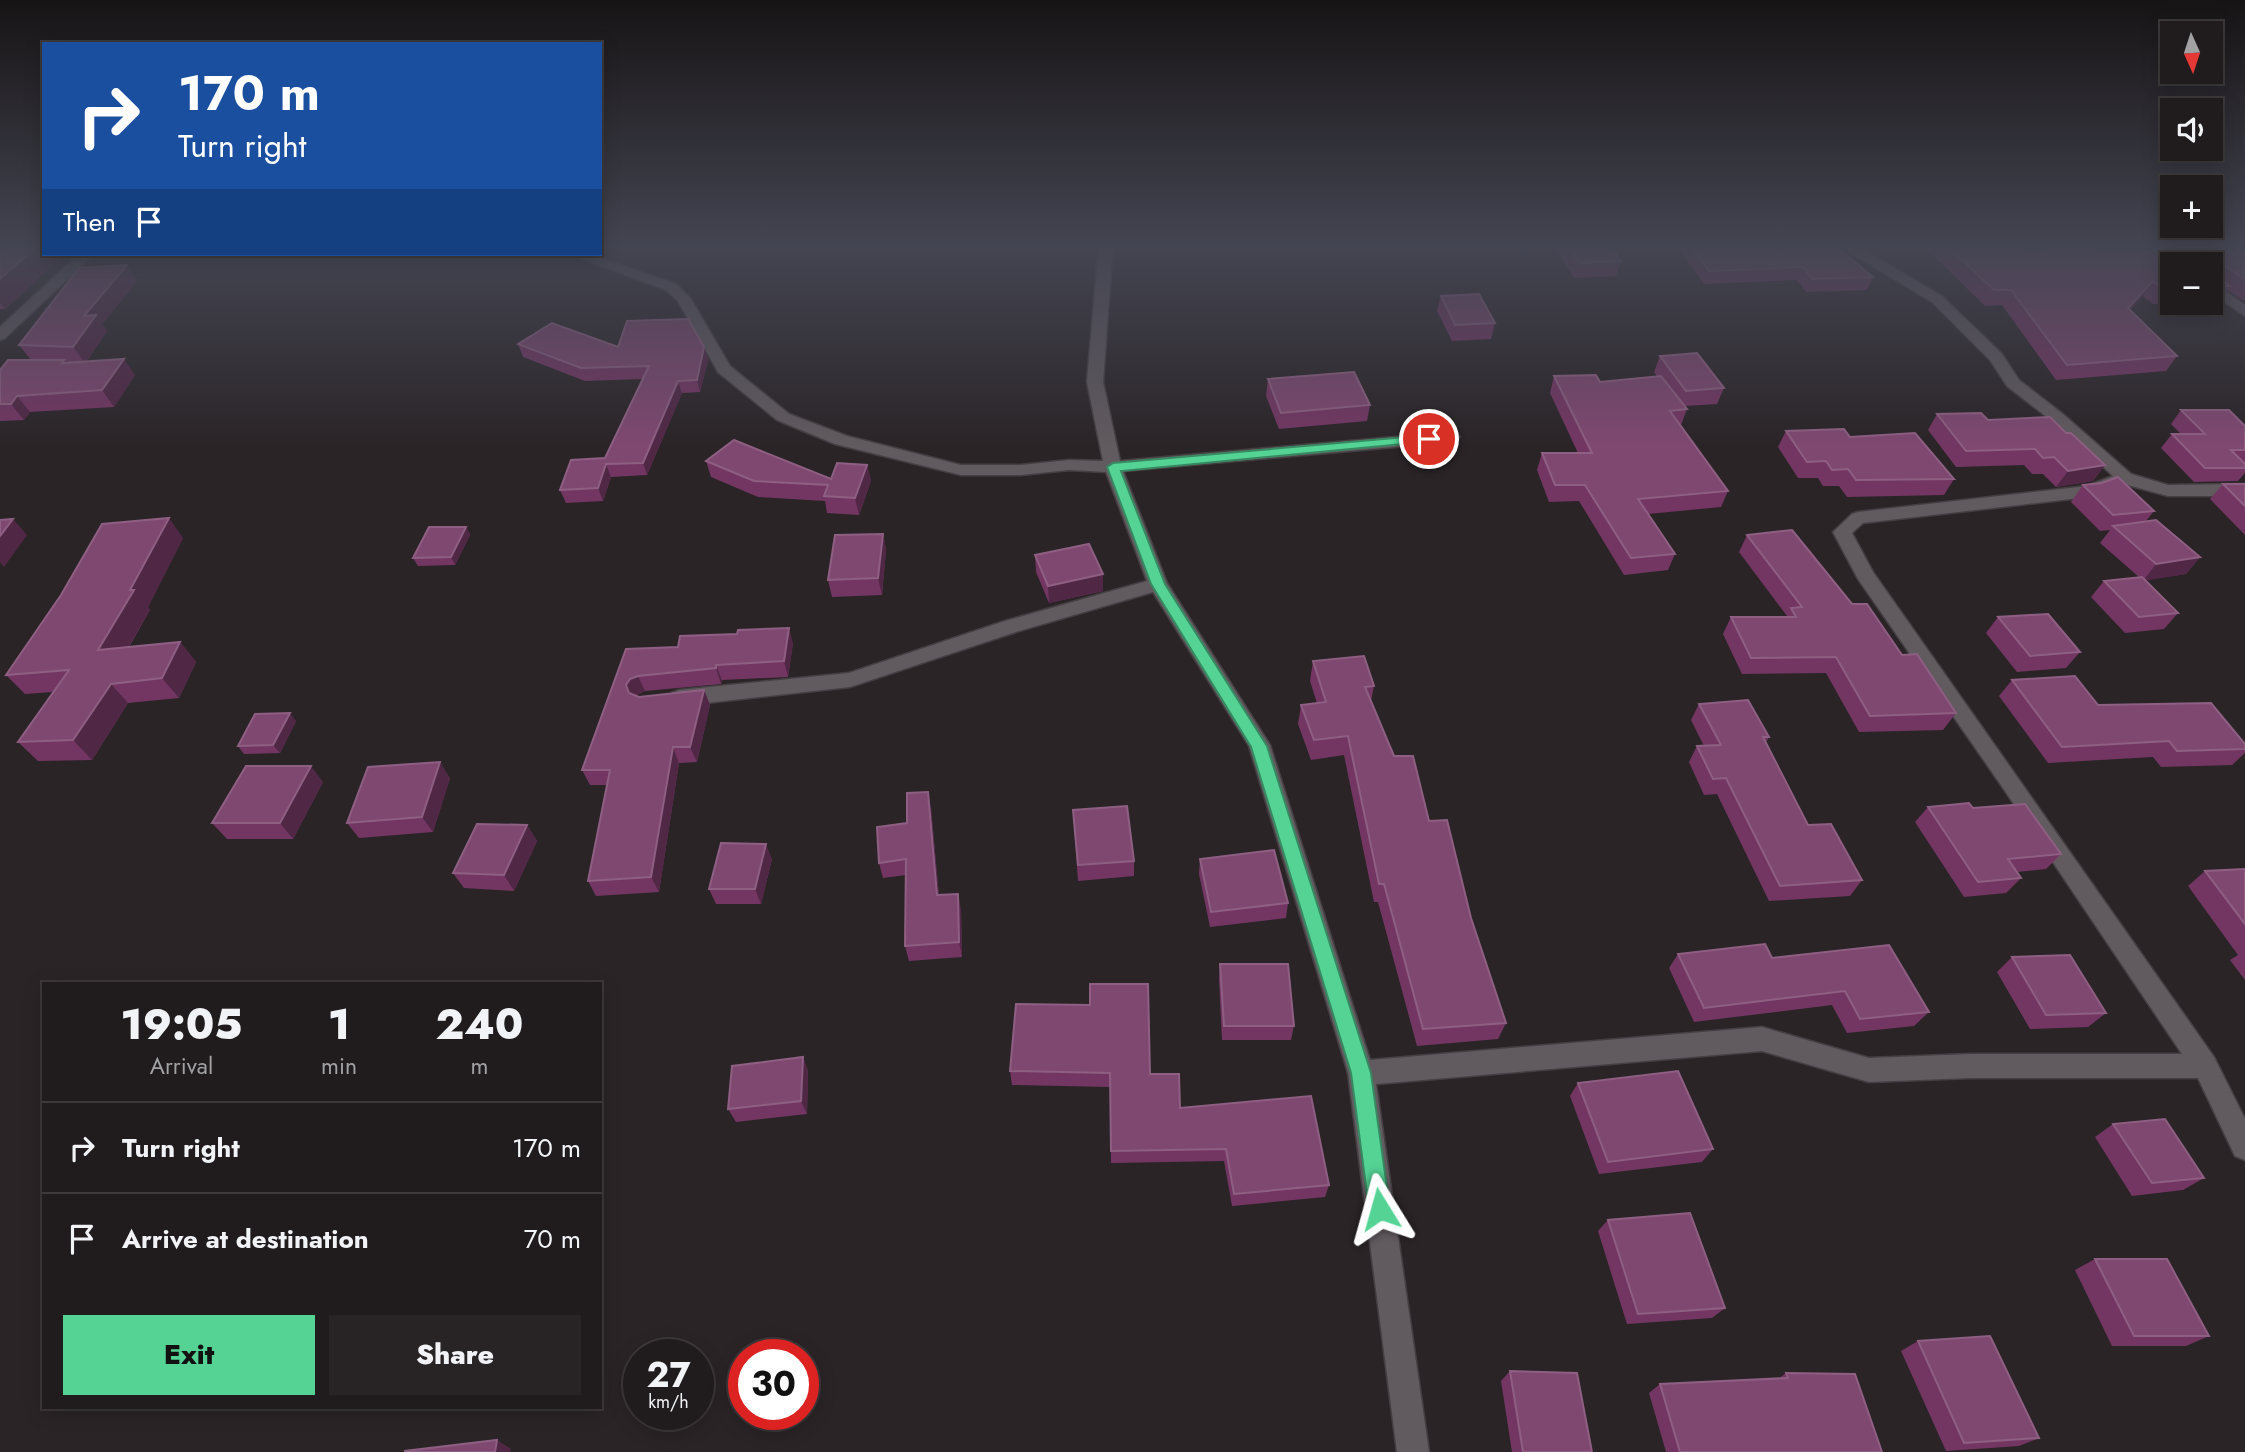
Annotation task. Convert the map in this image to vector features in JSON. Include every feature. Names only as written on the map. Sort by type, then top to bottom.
[{"type":"street","points":[[0,335],[25,312]]},
{"type":"street","points":[[691,312],[724,369],[783,418],[841,440],[961,470],[1113,467],[1452,437]]},
{"type":"street","points":[[1101,312],[1095,382],[1113,467],[1158,584],[1259,746],[1361,1073],[1413,1452]]},
{"type":"street","points":[[1950,312],[1996,357],[2013,383],[2058,418],[2125,478],[2134,483],[2176,490],[2245,490]]},
{"type":"street","points":[[2125,478],[2090,491],[1858,518],[1842,532],[1865,575],[2011,782],[2205,1066],[2245,1147]]},
{"type":"street","points":[[659,700],[850,680],[1012,626],[1158,584]]},
{"type":"street","points":[[1361,1073],[1762,1039],[1869,1070],[1970,1066],[2205,1066]]},
{"type":"building","points":[[45,312],[88,312],[84,316],[96,315],[73,347],[19,345]]},
{"type":"building","points":[[1449,312],[1489,312],[1495,323],[1455,325]]},
{"type":"building","points":[[2027,312],[2132,312],[2177,356],[2067,365]]},
{"type":"building","points":[[688,319],[704,347],[697,380],[678,381],[643,463],[606,464],[598,488],[560,490],[571,460],[605,458],[649,366],[581,368],[518,344],[552,323],[618,347],[627,321]]},
{"type":"building","points":[[1697,353],[1724,388],[1686,391],[1660,356]]},
{"type":"building","points":[[124,359],[102,390],[17,396],[11,404],[0,404],[0,370],[8,360],[64,360],[62,363]]},
{"type":"building","points":[[1354,372],[1370,405],[1281,413],[1268,379]]},
{"type":"building","points":[[1596,375],[1600,382],[1661,376],[1687,409],[1670,411],[1728,491],[1638,499],[1675,554],[1631,558],[1585,485],[1555,485],[1542,453],[1592,453],[1554,376]]},
{"type":"building","points":[[2181,410],[2229,410],[2245,426],[2245,450],[2231,450],[2245,464],[2245,468],[2205,468],[2172,434],[2205,434]]},
{"type":"building","points":[[1981,413],[1988,420],[2050,417],[2105,465],[2068,471],[2054,457],[2043,458],[2035,449],[1966,451],[1937,414]]},
{"type":"building","points":[[1844,429],[1850,437],[1915,433],[1954,479],[1856,480],[1848,469],[1832,470],[1826,461],[1807,462],[1786,431]]},
{"type":"building","points":[[734,440],[831,479],[837,463],[867,465],[855,498],[824,496],[828,485],[754,481],[706,461]]},
{"type":"building","points":[[2118,477],[2154,511],[2113,515],[2083,485],[2102,483]]},
{"type":"building","points":[[2223,484],[2245,484],[2245,506]]},
{"type":"building","points":[[169,518],[130,590],[134,590],[98,650],[180,642],[162,678],[111,684],[73,740],[18,742],[69,670],[6,675],[61,595],[102,524]]},
{"type":"building","points":[[13,519],[0,536],[0,520]]},
{"type":"building","points":[[2156,520],[2200,557],[2156,564],[2113,526]]},
{"type":"building","points":[[429,527],[466,527],[451,557],[413,558]]},
{"type":"building","points":[[1792,530],[1852,604],[1867,604],[1902,655],[1917,654],[1956,713],[1870,716],[1836,657],[1751,658],[1731,617],[1796,617],[1791,608],[1802,607],[1747,535]]},
{"type":"building","points":[[883,534],[878,578],[828,580],[835,535]]},
{"type":"building","points":[[1089,544],[1103,574],[1048,586],[1035,555]]},
{"type":"building","points":[[2142,577],[2178,613],[2139,617],[2104,581]]},
{"type":"building","points":[[2048,614],[2080,652],[2030,656],[1998,617]]},
{"type":"building","points":[[789,628],[784,661],[716,665],[716,668],[630,679],[626,685],[629,693],[639,697],[704,690],[690,747],[673,747],[651,877],[588,881],[610,770],[582,770],[626,649],[678,647],[680,636],[737,634],[738,630]]},
{"type":"building","points":[[1364,656],[1374,686],[1365,687],[1394,756],[1413,756],[1429,821],[1447,820],[1471,918],[1506,1023],[1423,1029],[1384,884],[1379,884],[1348,736],[1314,740],[1301,705],[1326,702],[1313,661]]},
{"type":"building","points":[[2075,676],[2098,705],[2211,703],[2245,744],[2245,749],[2177,751],[2169,741],[2062,747],[2012,680]]},
{"type":"building","points":[[1748,700],[1769,737],[1763,737],[1808,825],[1831,824],[1862,880],[1780,886],[1726,778],[1713,779],[1697,746],[1721,745],[1699,704]]},
{"type":"building","points":[[290,713],[273,745],[238,746],[255,714]]},
{"type":"building","points":[[440,762],[422,817],[347,823],[368,767]]},
{"type":"building","points":[[246,766],[311,766],[280,823],[212,823]]},
{"type":"building","points":[[928,792],[937,895],[958,894],[959,942],[905,946],[906,859],[879,863],[877,827],[907,823],[907,793]]},
{"type":"building","points":[[1969,803],[1973,808],[2025,804],[2061,854],[2008,859],[2021,878],[1978,882],[1928,807]]},
{"type":"building","points":[[1127,806],[1134,861],[1078,865],[1073,810]]},
{"type":"building","points":[[477,824],[527,825],[504,875],[453,873]]},
{"type":"building","points":[[721,843],[766,844],[755,889],[709,889]]},
{"type":"building","points":[[1274,850],[1288,903],[1211,912],[1200,859]]},
{"type":"building","points":[[2245,869],[2245,924],[2205,871]]},
{"type":"building","points":[[1765,944],[1772,958],[1889,945],[1929,1012],[1860,1019],[1845,991],[1704,1008],[1678,954]]},
{"type":"building","points":[[2070,955],[2106,1013],[2046,1015],[2012,957]]},
{"type":"building","points":[[1220,964],[1288,964],[1294,1026],[1224,1026]]},
{"type":"building","points":[[1090,984],[1148,984],[1150,1074],[1179,1074],[1180,1108],[1311,1096],[1329,1185],[1234,1194],[1226,1149],[1111,1151],[1110,1073],[1010,1071],[1016,1004],[1090,1005]]},
{"type":"building","points":[[803,1057],[801,1101],[728,1109],[732,1066]]},
{"type":"building","points":[[1678,1071],[1713,1149],[1608,1162],[1578,1083]]},
{"type":"building","points":[[2165,1119],[2204,1178],[2152,1183],[2113,1124]]},
{"type":"building","points":[[1690,1213],[1725,1308],[1638,1314],[1608,1220]]},
{"type":"building","points":[[2095,1259],[2167,1259],[2209,1336],[2134,1336]]},
{"type":"building","points":[[1990,1336],[2039,1438],[1964,1443],[1918,1341]]},
{"type":"building","points":[[1510,1371],[1577,1373],[1592,1452],[1523,1452]]},
{"type":"building","points":[[1786,1373],[1855,1374],[1882,1452],[1680,1452],[1660,1384],[1788,1378]]},
{"type":"building","points":[[497,1440],[495,1452],[405,1452],[405,1451]]},
{"type":"route","points":[[1380,1209],[1361,1073],[1259,746],[1158,584],[1113,467],[1429,439]]}]
